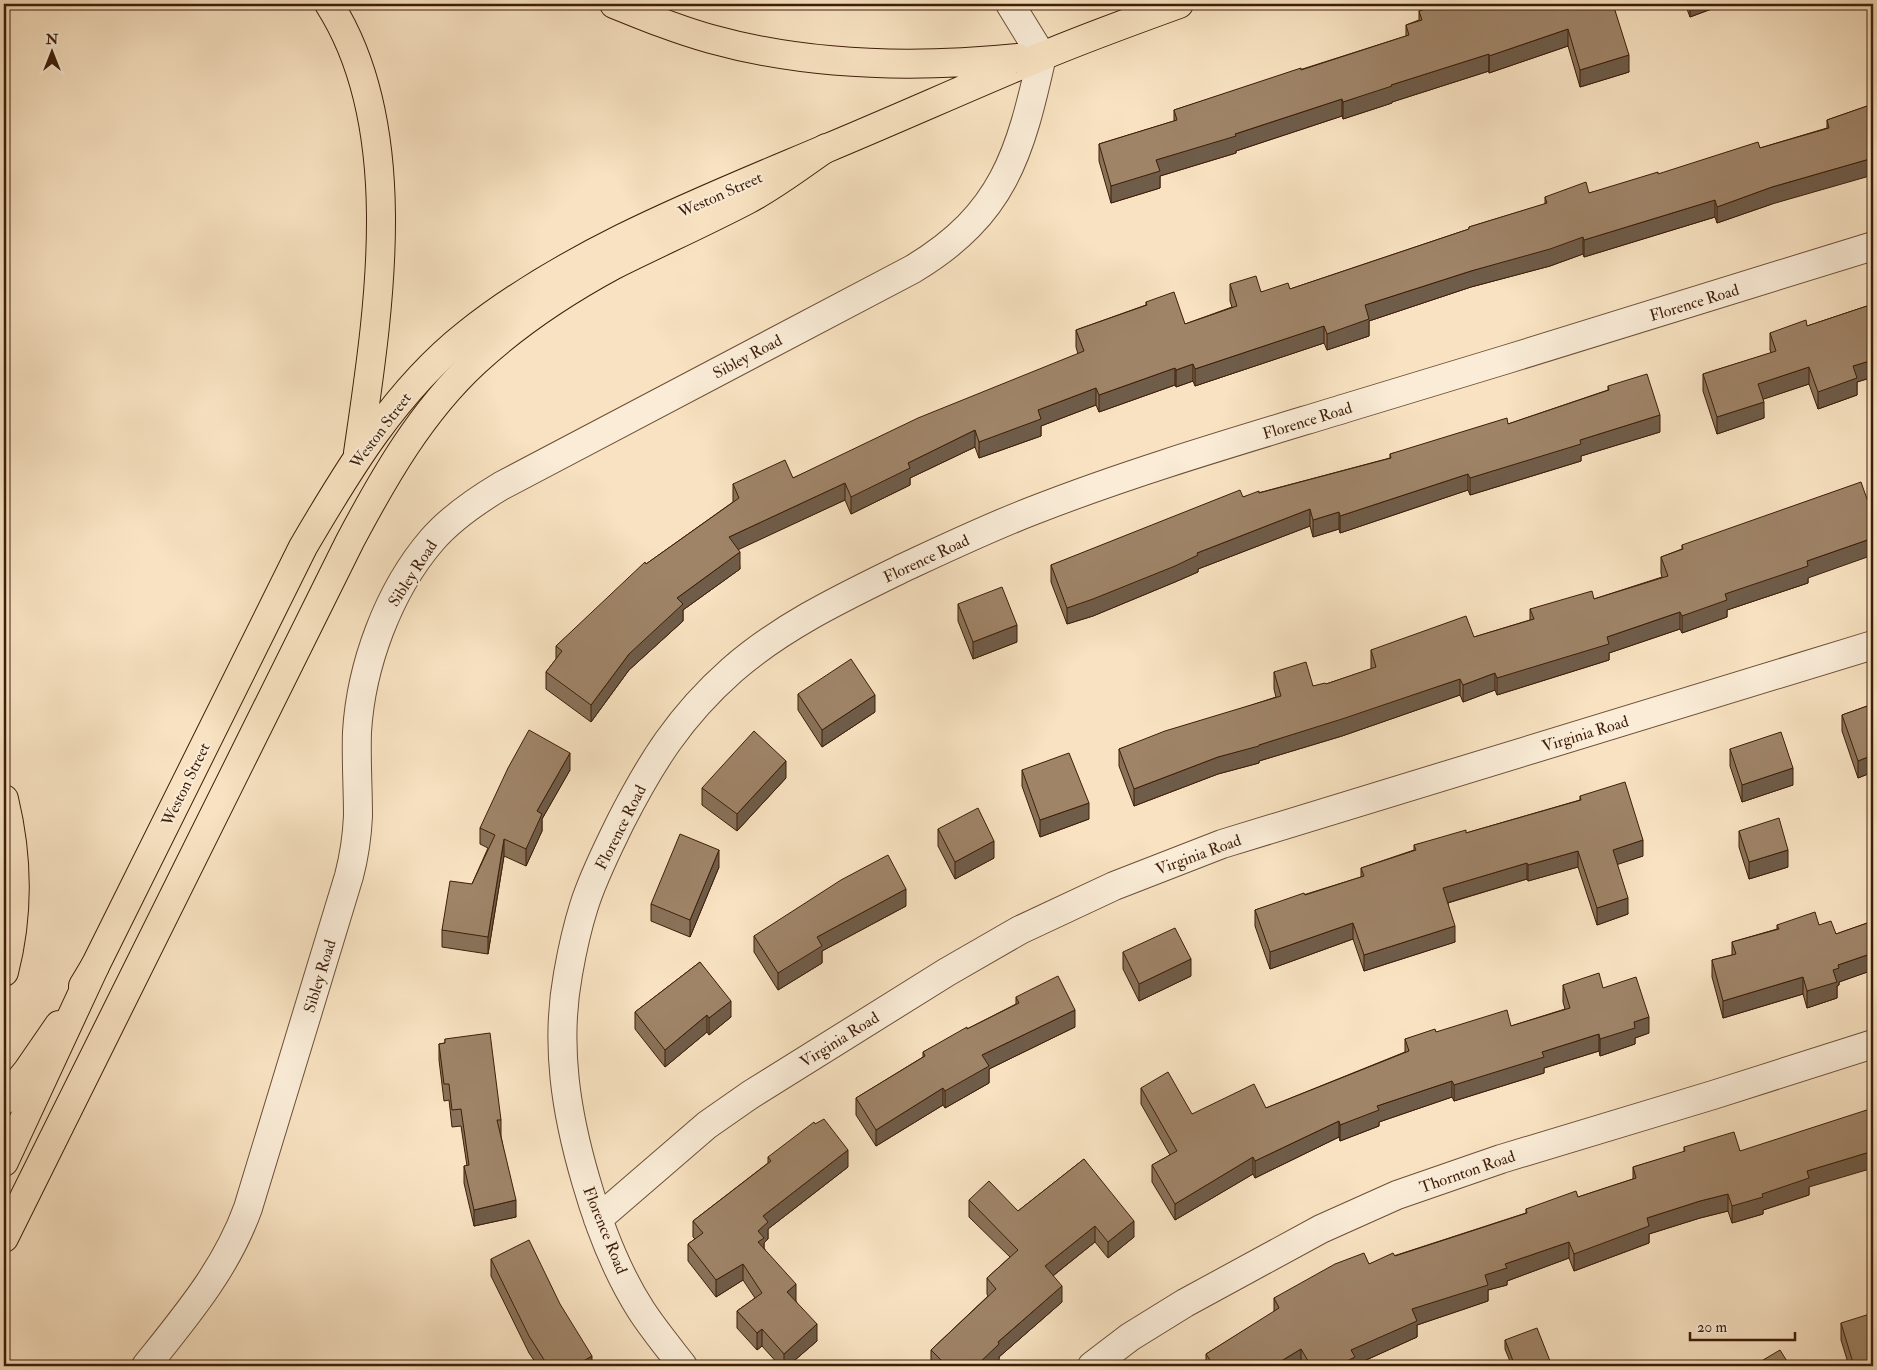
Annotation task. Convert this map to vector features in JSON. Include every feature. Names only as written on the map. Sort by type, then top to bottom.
[{"type":"main road","points":[[329,4],[347,36],[364,85],[374,137],[379,188],[381,246],[378,304],[357,460]]},
{"type":"main road","name":"Weston Street","points":[[614,4],[712,39],[787,55],[853,61],[926,63],[1042,56]]},
{"type":"main road","name":"Weston Street","points":[[4,1100],[49,1041],[95,966],[303,547],[357,460],[386,418],[438,360],[466,334],[498,311],[562,271],[621,239],[749,180],[1042,56],[1179,4]]},
{"type":"main road","points":[[4,1238],[350,541],[392,466],[417,428],[474,363],[513,330],[537,313],[614,266],[748,200],[826,148]]},
{"type":"main road","points":[[4,799],[13,846],[16,878],[11,943],[4,972]]},
{"type":"main road","points":[[4,1162],[95,966]]},
{"type":"street","points":[[1010,4],[1042,56]]},
{"type":"street","name":"Sibley Road","points":[[146,1366],[211,1283],[232,1247],[248,1208],[354,856],[358,817],[357,733],[365,676],[384,620],[422,552],[457,516],[501,486],[912,269],[953,242],[978,217],[990,201],[1011,165],[1028,113],[1042,56]]},
{"type":"street","name":"Florence Road","points":[[683,1366],[640,1308],[612,1256],[598,1219],[570,1121],[564,1081],[562,1020],[566,983],[584,906],[608,848],[657,756],[676,728],[733,669],[762,647],[816,612],[944,548],[1031,511],[1223,445],[1706,299],[1873,246]]},
{"type":"street","name":"Virginia Road","points":[[598,1219],[707,1126],[750,1095],[947,972],[1020,930],[1114,886],[1222,844],[1873,645]]},
{"type":"street","name":"Thornton Road","points":[[1092,1366],[1130,1337],[1185,1302],[1321,1229],[1397,1194],[1500,1158],[1713,1095],[1873,1044]]},
{"type":"building","points":[[1441,4],[1613,4],[1629,55],[1580,70],[1568,29],[1489,56],[1489,54],[1343,102],[1342,99],[1235,134],[1236,136],[1156,160],[1160,171],[1111,186],[1099,144],[1177,120],[1174,110],[1409,35],[1406,25],[1422,20],[1419,11]]},
{"type":"building","points":[[1873,104],[1873,158],[1772,187],[1717,207],[1715,200],[1584,240],[1583,237],[1550,249],[1471,271],[1365,305],[1369,319],[1327,334],[1324,326],[1195,369],[1193,364],[1176,370],[1175,368],[1099,395],[1096,388],[1038,410],[1041,419],[979,442],[975,430],[908,463],[910,468],[851,497],[845,483],[729,537],[740,552],[677,598],[683,604],[629,654],[591,705],[546,672],[562,651],[556,646],[645,562],[646,564],[739,498],[733,484],[785,460],[793,478],[918,418],[1084,351],[1076,330],[1147,305],[1146,302],[1174,292],[1185,324],[1237,306],[1230,284],[1256,276],[1261,292],[1288,283],[1290,289],[1469,229],[1469,227],[1547,203],[1545,197],[1586,182],[1589,193],[1658,172],[1658,174],[1758,142],[1760,148],[1829,128],[1827,120]]},
{"type":"building","points":[[1873,304],[1873,360],[1853,366],[1857,378],[1818,392],[1809,367],[1758,384],[1764,402],[1717,417],[1703,374],[1776,351],[1770,333],[1806,320],[1807,326]]},
{"type":"building","points":[[1647,374],[1660,415],[1580,440],[1581,444],[1470,478],[1468,474],[1340,516],[1339,512],[1313,520],[1310,509],[1197,553],[1198,555],[1175,566],[1067,608],[1051,565],[1240,490],[1243,497],[1259,491],[1259,493],[1391,458],[1390,454],[1507,418],[1508,424],[1609,390],[1608,386]]},
{"type":"building","points":[[1861,482],[1873,516],[1873,538],[1807,561],[1808,566],[1725,594],[1727,600],[1682,616],[1680,612],[1607,637],[1609,644],[1497,678],[1495,673],[1463,685],[1460,679],[1259,746],[1218,757],[1134,789],[1119,749],[1165,731],[1281,696],[1274,672],[1306,662],[1313,686],[1326,684],[1376,667],[1371,650],[1466,616],[1474,637],[1534,619],[1530,609],[1592,591],[1594,599],[1668,576],[1661,557],[1683,549],[1682,545]]},
{"type":"building","points":[[1002,587],[1017,625],[973,642],[958,604]]},
{"type":"building","points":[[851,659],[875,695],[822,730],[798,694]]},
{"type":"building","points":[[1873,704],[1873,755],[1858,761],[1842,715]]},
{"type":"building","points":[[529,730],[570,753],[537,811],[542,814],[526,849],[504,839],[488,937],[442,930],[450,881],[472,884],[495,835],[480,828],[508,768]]},
{"type":"building","points":[[754,731],[786,761],[737,814],[702,788]]},
{"type":"building","points":[[1781,732],[1793,768],[1742,785],[1730,749]]},
{"type":"building","points":[[1069,753],[1089,803],[1040,820],[1022,770]]},
{"type":"building","points":[[1625,782],[1643,840],[1613,850],[1628,898],[1597,908],[1578,851],[1528,865],[1527,863],[1443,888],[1455,926],[1364,955],[1353,923],[1270,952],[1255,910],[1304,893],[1305,895],[1364,876],[1361,868],[1416,850],[1414,845],[1466,830],[1466,833],[1581,800],[1580,796]]},
{"type":"building","points":[[978,808],[994,841],[955,862],[938,829]]},
{"type":"building","points":[[1779,818],[1788,850],[1749,862],[1739,831]]},
{"type":"building","points":[[680,834],[719,850],[690,920],[651,904]]},
{"type":"building","points":[[888,855],[906,889],[817,937],[822,946],[778,973],[754,936],[841,880]]},
{"type":"building","points":[[1815,912],[1819,925],[1831,921],[1836,934],[1873,921],[1873,953],[1838,965],[1839,968],[1833,970],[1837,982],[1807,991],[1803,977],[1723,1001],[1712,960],[1736,954],[1732,942],[1779,929],[1777,925]]},
{"type":"building","points":[[1175,928],[1191,959],[1139,984],[1123,952]]},
{"type":"building","points":[[700,962],[731,1001],[709,1018],[707,1015],[665,1050],[635,1012]]},
{"type":"building","points":[[1599,973],[1603,988],[1636,977],[1649,1017],[1634,1022],[1635,1028],[1600,1039],[1599,1034],[1542,1052],[1544,1057],[1454,1085],[1452,1081],[1377,1106],[1379,1110],[1340,1125],[1339,1121],[1255,1161],[1253,1157],[1175,1204],[1152,1165],[1177,1151],[1141,1088],[1168,1072],[1192,1114],[1254,1084],[1266,1108],[1409,1051],[1405,1039],[1435,1029],[1436,1032],[1507,1010],[1511,1026],[1570,1008],[1563,985]]},
{"type":"building","points":[[1058,976],[1075,1010],[982,1055],[989,1066],[945,1091],[943,1088],[876,1130],[856,1098],[925,1056],[923,1052],[967,1027],[967,1029],[1019,1003],[1016,997]]},
{"type":"building","points":[[490,1033],[501,1120],[497,1120],[516,1200],[474,1210],[464,1166],[469,1165],[461,1109],[452,1110],[449,1084],[444,1084],[439,1044],[445,1043],[445,1039]]},
{"type":"building","points":[[1873,1108],[1873,1151],[1807,1171],[1809,1178],[1762,1194],[1763,1197],[1732,1206],[1728,1194],[1700,1201],[1647,1218],[1649,1226],[1574,1254],[1569,1242],[1505,1264],[1507,1268],[1485,1275],[1488,1285],[1412,1309],[1417,1321],[1351,1350],[1355,1357],[1347,1361],[1350,1366],[1311,1366],[1301,1349],[1273,1366],[1200,1366],[1210,1360],[1206,1354],[1279,1308],[1274,1298],[1335,1264],[1364,1253],[1369,1264],[1393,1253],[1395,1256],[1527,1213],[1526,1209],[1576,1191],[1578,1197],[1636,1178],[1633,1167],[1685,1151],[1684,1147],[1734,1132],[1740,1151]]},
{"type":"building","points":[[824,1119],[848,1150],[763,1216],[768,1222],[758,1231],[764,1238],[758,1242],[796,1284],[787,1292],[817,1324],[784,1354],[762,1329],[757,1333],[737,1311],[762,1293],[743,1264],[716,1280],[688,1244],[703,1233],[693,1221],[771,1161],[768,1157],[814,1122],[815,1124]]},
{"type":"building","points":[[1084,1159],[1134,1221],[1108,1242],[1095,1226],[1045,1266],[1062,1286],[998,1342],[999,1344],[976,1366],[947,1366],[931,1350],[996,1289],[987,1278],[1018,1250],[969,1200],[989,1181],[1018,1211]]},
{"type":"building","points":[[529,1240],[560,1304],[592,1356],[575,1366],[548,1366],[529,1336],[491,1259]]},
{"type":"building","points":[[1873,1313],[1873,1360],[1854,1366],[1841,1323]]},
{"type":"building","points":[[1537,1328],[1550,1361],[1537,1366],[1515,1366],[1505,1340]]},
{"type":"building","points":[[1780,1350],[1790,1366],[1753,1366]]}]
